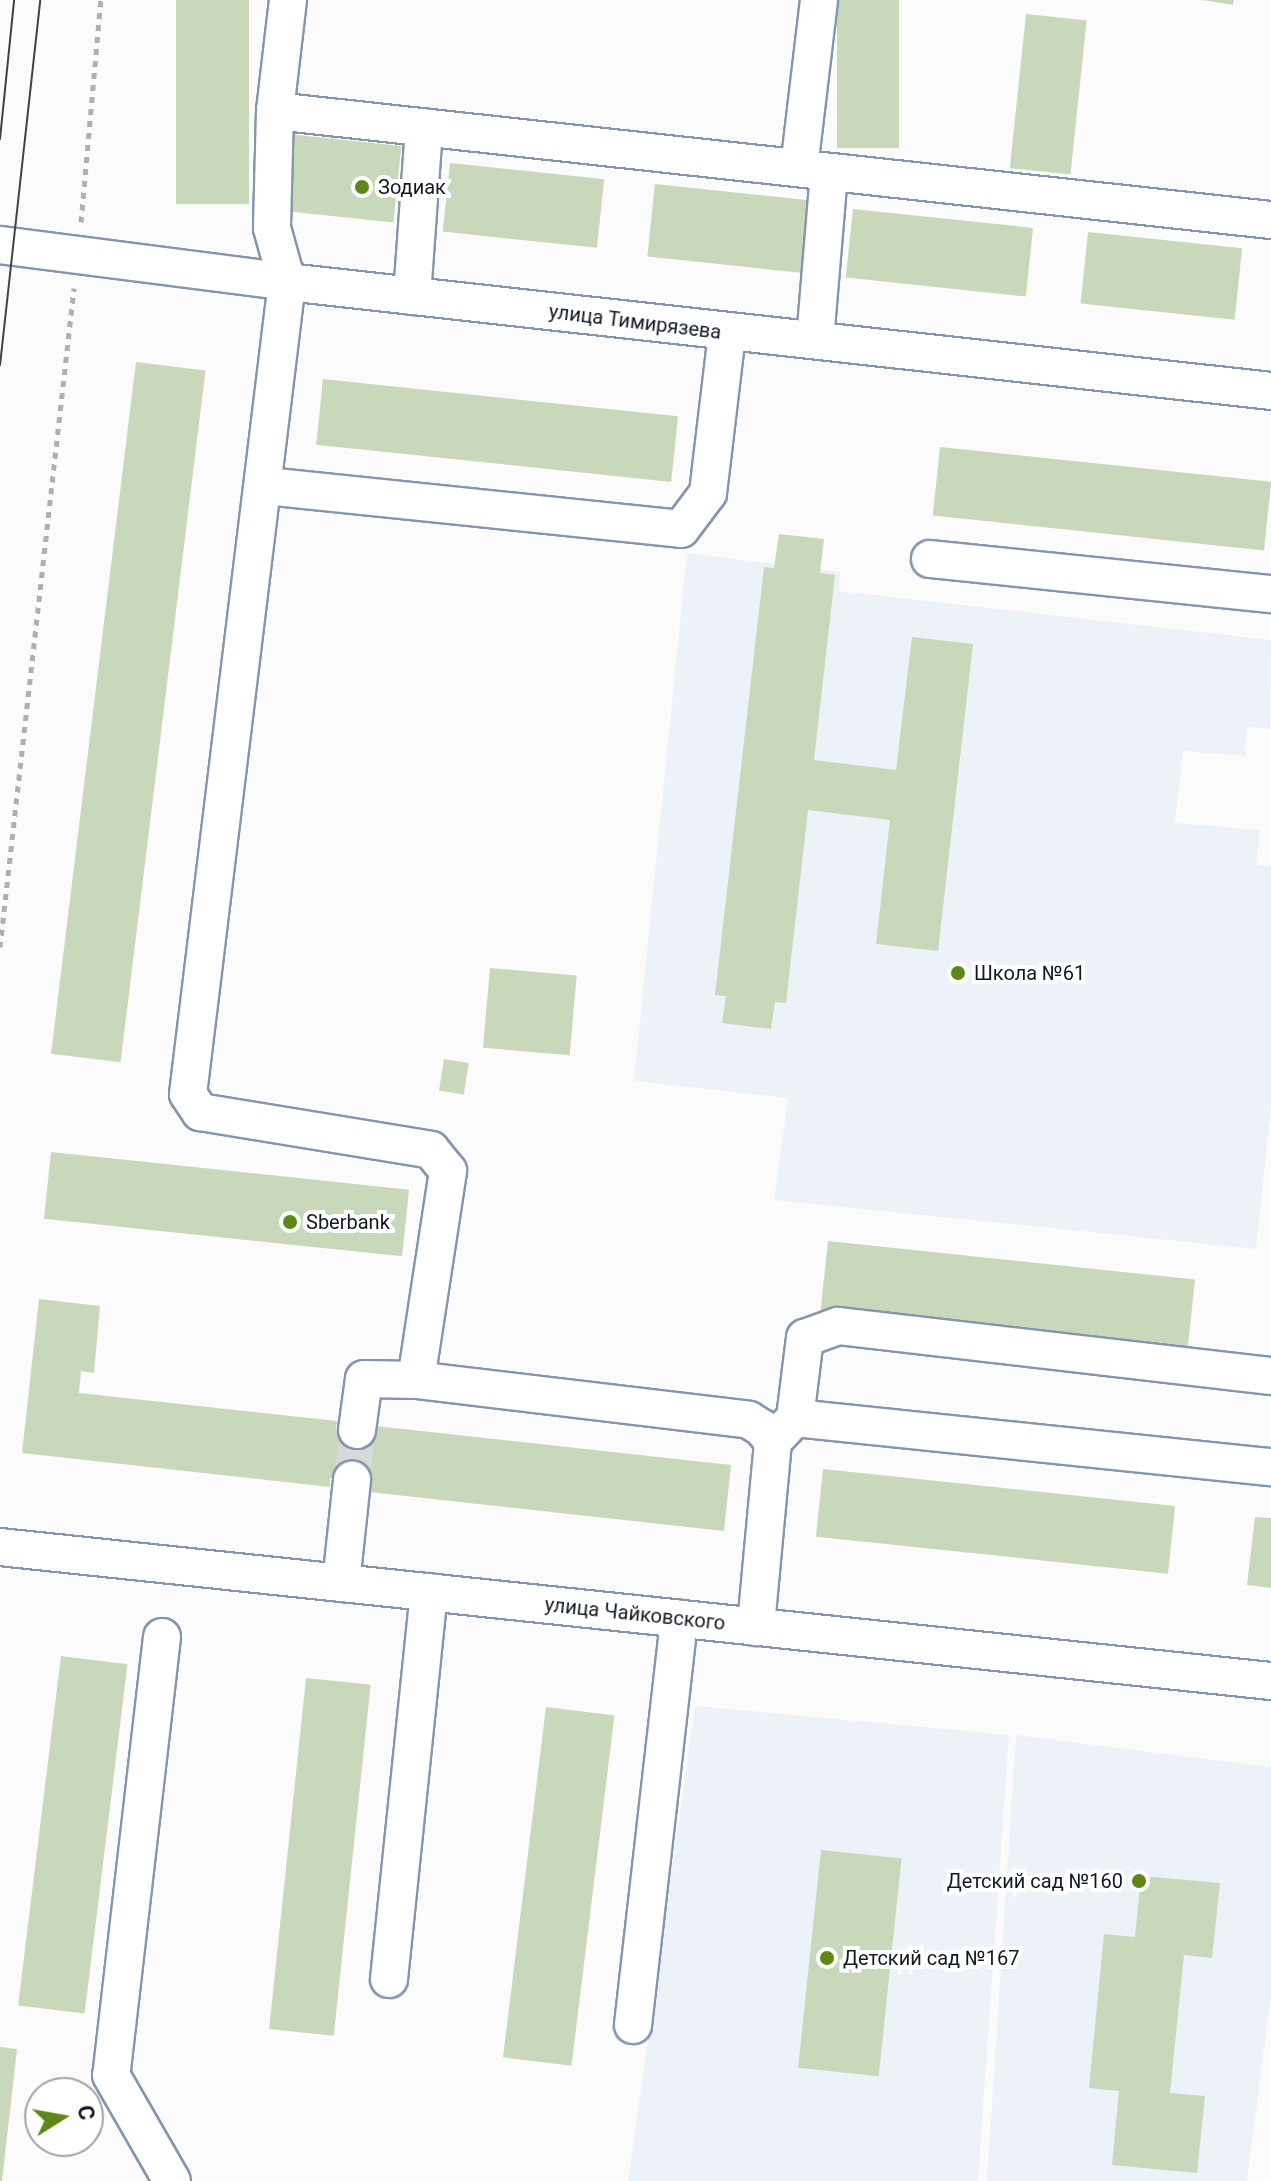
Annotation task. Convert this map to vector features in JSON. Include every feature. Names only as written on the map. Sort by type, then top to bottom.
[{"type":"street","points":[[288,0],[275,111],[272,228],[287,282],[266,486],[188,1094],[200,1112],[431,1150],[448,1171],[416,1380]]},
{"type":"street","points":[[815,340],[814,172],[819,0]]},
{"type":"street","points":[[275,111],[1271,220]]},
{"type":"street","points":[[412,296],[424,127]]},
{"type":"street","name":"улица Тимирязева","points":[[0,245],[727,333],[1271,391]]},
{"type":"street","points":[[266,486],[681,529],[708,493],[727,333]]},
{"type":"street","points":[[930,559],[1271,594]]},
{"type":"street","points":[[756,1627],[784,1430],[805,1338],[838,1326],[1271,1376]]},
{"type":"street","points":[[357,1430],[364,1379],[416,1380],[749,1420],[784,1430],[1271,1467]]},
{"type":"street","points":[[341,1583],[352,1480]]},
{"type":"street","name":"улица Чайковского","points":[[0,1547],[1271,1681]]},
{"type":"street","points":[[389,1979],[429,1592]]},
{"type":"street","points":[[633,2025],[679,1619]]},
{"type":"street","points":[[162,1637],[111,2075],[172,2181]]},
{"type":"path","points":[[0,947],[78,254],[101,0]]},
{"type":"shaded area","name":"Школа №61","points":[[687,553],[840,572],[839,591],[1271,640],[1270,729],[1247,727],[1245,756],[1183,751],[1175,823],[1260,830],[1256,865],[1271,866],[1271,1108],[1256,1249],[774,1200],[788,1098],[634,1081]]},
{"type":"shaded area","name":"Детский сад №167","points":[[695,1706],[1009,1735],[978,2181],[628,2181]]},
{"type":"shaded area","name":"Детский сад №160","points":[[1016,1735],[1271,1767],[1271,1995],[1247,2181],[987,2181]]},
{"type":"building","points":[[176,0],[249,0],[249,204],[176,204]]},
{"type":"building","points":[[837,0],[899,0],[899,148],[837,148]]},
{"type":"building","points":[[1202,0],[1234,0],[1233,5]]},
{"type":"building","points":[[1026,14],[1087,20],[1070,175],[1010,168]]},
{"type":"building","points":[[288,134],[401,146],[393,222],[280,211]]},
{"type":"building","points":[[450,163],[604,179],[597,248],[443,232]]},
{"type":"building","points":[[655,184],[809,200],[802,273],[647,257]]},
{"type":"building","points":[[853,209],[1033,228],[1026,297],[846,278]]},
{"type":"building","points":[[1088,232],[1242,248],[1235,320],[1080,304]]},
{"type":"building","points":[[136,362],[205,371],[121,1062],[51,1054]]},
{"type":"building","points":[[323,379],[678,416],[671,482],[316,445]]},
{"type":"building","points":[[940,447],[1271,482],[1264,550],[933,516]]},
{"type":"building","points":[[779,534],[824,539],[820,573],[835,575],[814,760],[896,770],[912,637],[973,644],[938,951],[876,944],[890,820],[808,810],[786,1003],[775,1002],[771,1029],[722,1023],[726,996],[715,995],[764,567],[774,568]]},
{"type":"building","points":[[490,968],[577,976],[570,1055],[483,1048]]},
{"type":"building","points":[[444,1059],[469,1063],[464,1095],[439,1091]]},
{"type":"building","points":[[51,1152],[409,1190],[402,1256],[44,1219]]},
{"type":"building","points":[[828,1241],[1195,1280],[1187,1351],[820,1313]]},
{"type":"building","points":[[39,1299],[100,1306],[94,1373],[81,1371],[79,1393],[337,1421],[336,1428],[376,1432],[376,1426],[731,1465],[724,1531],[369,1492],[370,1483],[352,1480],[330,1478],[330,1487],[22,1453]]},
{"type":"building","points":[[823,1469],[1175,1506],[1168,1574],[816,1537]]},
{"type":"building","points":[[1255,1517],[1271,1518],[1271,1588],[1247,1585]]},
{"type":"building","points":[[61,1656],[128,1664],[85,2014],[18,2005]]},
{"type":"building","points":[[306,1678],[371,1685],[334,2036],[269,2029]]},
{"type":"building","points":[[546,1707],[614,1715],[571,2066],[503,2057]]},
{"type":"building","points":[[821,1850],[902,1858],[879,2076],[798,2068]]},
{"type":"building","points":[[1141,1876],[1220,1883],[1212,1958],[1184,1955],[1170,2093],[1205,2096],[1197,2173],[1112,2165],[1119,2091],[1089,2088],[1104,1934],[1135,1937]]},
{"type":"building","points":[[0,2047],[17,2049],[2,2181],[0,2181]]},
{"type":"tunnel","points":[[352,1480],[357,1430]]},
{"type":"tram line","points":[[0,139],[14,0]]},
{"type":"tram line","points":[[0,365],[40,0]]},
{"type":"place","name":"Зодиак","points":[[362,187]]},
{"type":"place","name":"Школа №61","points":[[958,973]]},
{"type":"place","name":"Sberbank","points":[[290,1222]]},
{"type":"place","name":"Детский сад №160","points":[[1139,1881]]},
{"type":"place","name":"Детский сад №167","points":[[827,1958]]}]
